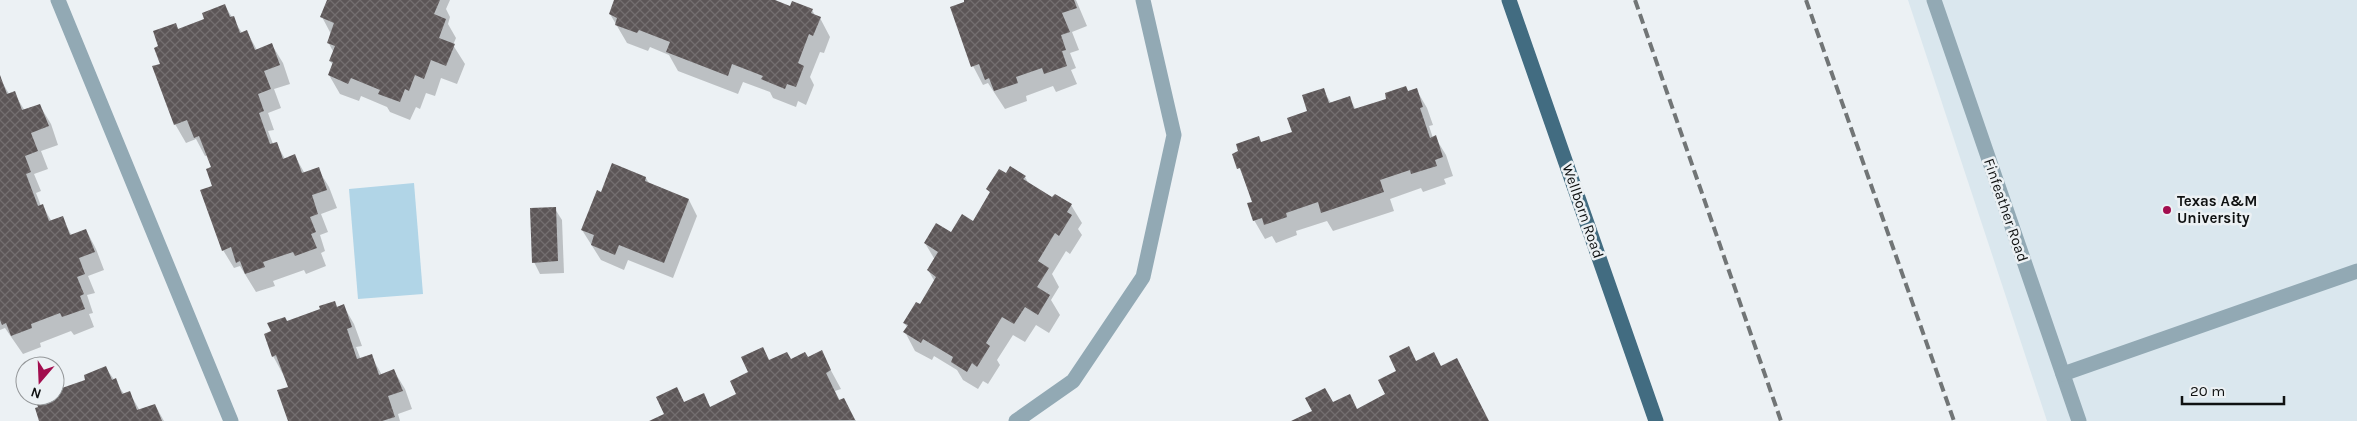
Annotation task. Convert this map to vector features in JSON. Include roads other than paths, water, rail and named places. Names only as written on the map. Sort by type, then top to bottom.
[{"type":"main road","name":"Wellborn Road","points":[[1509,0],[1656,421]]},
{"type":"street","points":[[58,0],[231,421]]},
{"type":"street","points":[[1016,421],[1073,381],[1143,277],[1174,135],[1143,0]]},
{"type":"street","name":"Finfeather Road","points":[[1934,0],[2079,421]]},
{"type":"street","points":[[2063,374],[2357,271]]},
{"type":"railway","points":[[1635,0],[1781,421]]},
{"type":"railway","points":[[1806,0],[1954,421]]},
{"type":"place","name":"Texas A&M University","points":[[2167,210]]}]
